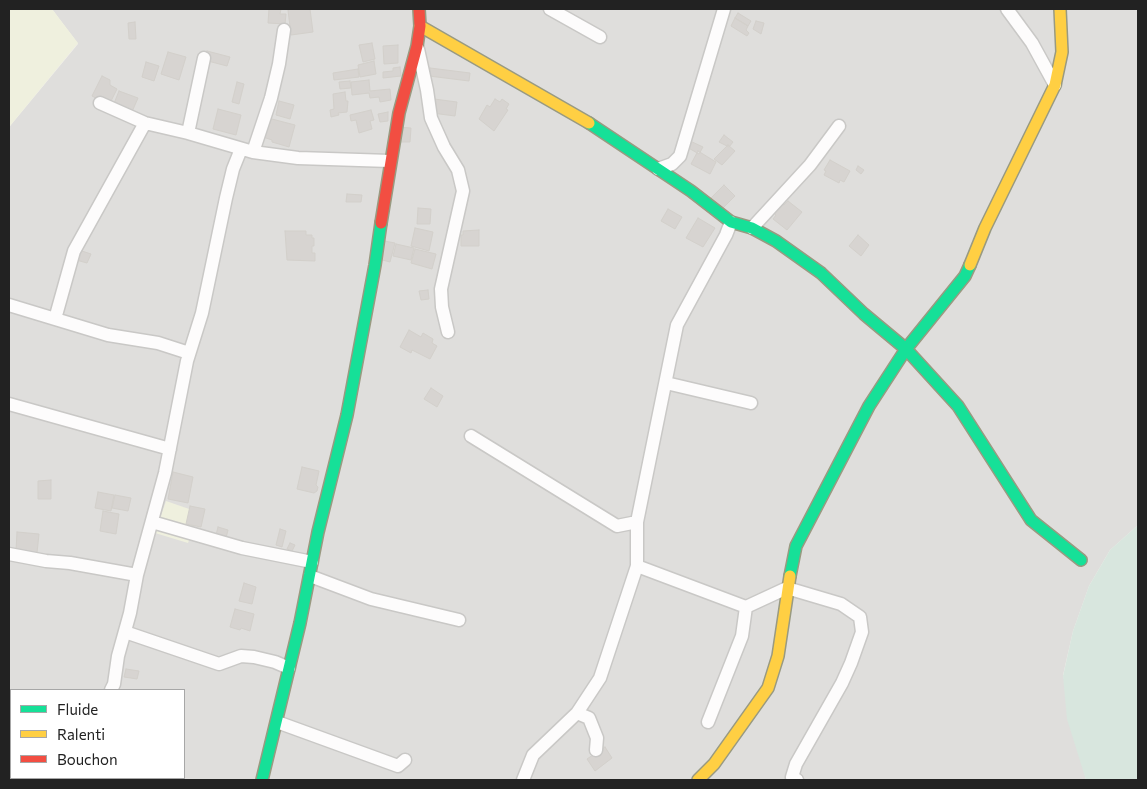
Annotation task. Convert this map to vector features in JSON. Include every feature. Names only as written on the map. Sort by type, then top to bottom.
[{"type":"street","points":[[262,780],[310,576],[318,532],[347,415],[375,265],[399,113],[417,46],[420,26],[419,9]]},
{"type":"street","points":[[550,9],[600,36]]},
{"type":"street","points":[[658,169],[672,164],[680,156],[724,9]]},
{"type":"street","points":[[1007,9],[1032,43],[1055,85]]},
{"type":"street","points":[[698,780],[714,764],[768,688],[778,656],[787,588],[796,546],[869,406],[906,349],[965,276],[985,228],[1055,85],[1062,52],[1060,9]]},
{"type":"street","points":[[420,26],[554,103],[658,169],[724,215],[731,222],[752,228],[776,241],[821,274],[864,314],[906,349],[958,406],[1031,520],[1081,560]]},
{"type":"street","points":[[112,689],[137,575],[170,449],[189,353],[202,313],[234,169],[247,151],[275,81],[284,30]]},
{"type":"street","points":[[417,46],[427,90],[430,118],[458,170],[464,191],[441,289],[442,307],[448,332]]},
{"type":"street","points":[[188,133],[204,58]]},
{"type":"street","points":[[100,103],[145,123],[188,133],[247,151],[298,158],[390,161]]},
{"type":"street","points":[[55,319],[74,251],[145,123]]},
{"type":"street","points":[[752,228],[810,165],[839,126]]},
{"type":"street","points":[[523,780],[533,755],[577,713],[600,678],[637,566],[637,522],[677,325],[726,235],[731,222]]},
{"type":"street","points":[[9,305],[108,335],[158,343],[189,353]]},
{"type":"street","points":[[666,383],[751,402]]},
{"type":"street","points":[[9,404],[170,449]]},
{"type":"street","points":[[471,436],[617,526],[637,522]]},
{"type":"street","points":[[152,522],[242,548],[312,562]]},
{"type":"street","points":[[9,554],[137,575]]},
{"type":"street","points":[[637,566],[746,606],[787,588],[841,604],[860,616],[862,632],[842,683],[796,764],[792,777],[797,780]]},
{"type":"street","points":[[310,576],[371,599],[459,620]]},
{"type":"street","points":[[708,722],[742,636],[746,606]]},
{"type":"street","points":[[125,632],[219,664],[241,656],[254,657],[289,668]]},
{"type":"street","points":[[577,713],[589,718],[597,738],[596,750]]},
{"type":"street","points":[[277,722],[398,766],[405,760]]},
{"type":"shaded area","points":[[52,9],[1138,9],[1138,525],[1110,550],[1089,586],[1073,631],[1063,675],[1086,780],[53,780],[185,779],[185,689],[10,689],[9,732],[9,130],[10,126],[78,44]]},
{"type":"shaded area","points":[[1138,525],[1138,780],[1086,780],[1067,719],[1063,676],[1073,631],[1089,586],[1110,550]]},
{"type":"shaded area","points":[[9,732],[10,779],[53,780],[9,780]]},
{"type":"green space","points":[[9,9],[52,9],[78,43],[10,126],[9,130]]},
{"type":"green space","points":[[166,501],[195,511],[190,528],[193,530],[188,543],[155,533]]},
{"type":"building","points":[[269,9],[281,9],[280,14],[286,14],[285,24],[268,23]]},
{"type":"building","points":[[310,9],[313,32],[291,35],[288,10]]},
{"type":"building","points":[[738,13],[751,21],[748,26],[735,18]]},
{"type":"building","points":[[735,18],[748,26],[746,30],[749,33],[747,36],[731,26]]},
{"type":"building","points":[[756,21],[764,23],[761,34],[753,29]]},
{"type":"building","points":[[135,22],[136,39],[129,39],[128,23]]},
{"type":"building","points":[[372,43],[375,59],[363,62],[359,45]]},
{"type":"building","points":[[398,45],[398,63],[384,64],[383,46]]},
{"type":"building","points":[[207,51],[230,57],[227,66],[204,60]]},
{"type":"building","points":[[168,52],[186,57],[179,80],[161,74]]},
{"type":"building","points":[[374,61],[376,74],[360,77],[358,65]]},
{"type":"building","points":[[146,62],[159,66],[154,81],[142,77]]},
{"type":"building","points":[[400,67],[401,76],[383,78],[383,72],[393,71],[393,68]]},
{"type":"building","points":[[430,68],[470,73],[469,81],[429,76]]},
{"type":"building","points":[[358,69],[359,77],[334,80],[333,73]]},
{"type":"building","points":[[102,76],[110,80],[110,85],[117,89],[109,105],[92,96]]},
{"type":"building","points":[[369,80],[370,91],[390,89],[391,100],[380,102],[379,97],[370,98],[369,93],[352,95],[351,82]]},
{"type":"building","points":[[350,81],[351,88],[340,89],[339,82]]},
{"type":"building","points":[[237,82],[244,84],[239,104],[232,102]]},
{"type":"building","points":[[119,91],[138,98],[131,114],[113,106]]},
{"type":"building","points":[[345,92],[346,101],[348,101],[347,112],[338,113],[339,115],[331,117],[330,110],[334,109],[333,94]]},
{"type":"building","points":[[434,99],[457,102],[455,116],[432,113]]},
{"type":"building","points":[[495,99],[500,102],[502,99],[509,104],[506,109],[508,110],[494,131],[479,119],[487,105],[490,107]]},
{"type":"building","points":[[279,101],[294,105],[290,119],[276,115]]},
{"type":"building","points":[[218,109],[241,115],[236,135],[213,129]]},
{"type":"building","points":[[371,110],[374,120],[370,121],[372,129],[359,133],[356,120],[351,121],[350,115]]},
{"type":"building","points":[[388,112],[388,121],[380,122],[378,114]]},
{"type":"building","points":[[268,118],[295,125],[289,147],[263,137]]},
{"type":"building","points":[[397,127],[411,128],[410,142],[396,142]]},
{"type":"building","points":[[724,135],[733,142],[729,147],[719,142]]},
{"type":"building","points":[[688,140],[703,147],[699,154],[685,146]]},
{"type":"building","points":[[728,145],[735,151],[722,165],[714,159]]},
{"type":"building","points":[[698,151],[716,162],[710,174],[691,164]]},
{"type":"building","points":[[830,160],[850,171],[844,182],[840,180],[839,183],[824,175],[826,171],[824,170]]},
{"type":"building","points":[[858,166],[864,170],[861,174],[856,170]]},
{"type":"building","points":[[724,185],[735,196],[722,209],[711,198]]},
{"type":"building","points":[[347,194],[362,195],[361,202],[346,202]]},
{"type":"building","points":[[788,201],[802,212],[787,230],[773,219],[776,215],[774,213],[782,204],[784,205]]},
{"type":"building","points":[[418,208],[431,209],[430,224],[417,224]]},
{"type":"building","points":[[668,209],[682,217],[675,229],[661,221]]},
{"type":"building","points":[[698,218],[715,228],[703,247],[686,238]]},
{"type":"building","points":[[415,228],[433,232],[429,251],[411,246]]},
{"type":"building","points":[[479,230],[479,246],[461,246],[463,231]]},
{"type":"building","points":[[285,231],[306,231],[306,235],[312,235],[314,246],[312,246],[312,253],[315,253],[315,261],[287,260]]},
{"type":"building","points":[[858,235],[869,245],[861,256],[849,246]]},
{"type":"building","points":[[379,240],[395,243],[390,262],[375,258]]},
{"type":"building","points":[[396,244],[414,248],[411,260],[393,256]]},
{"type":"building","points":[[73,248],[91,254],[87,263],[69,258]]},
{"type":"building","points":[[415,249],[436,254],[432,269],[411,263]]},
{"type":"building","points":[[428,290],[429,299],[421,300],[419,291]]},
{"type":"building","points":[[409,330],[421,337],[423,333],[433,339],[432,343],[437,346],[430,359],[412,350],[411,353],[400,347]]},
{"type":"building","points":[[431,388],[443,396],[437,407],[424,399]]},
{"type":"building","points":[[302,467],[319,471],[316,485],[318,487],[314,493],[297,489]]},
{"type":"building","points":[[173,472],[193,477],[188,503],[168,499]]},
{"type":"building","points":[[51,480],[51,499],[38,499],[38,481]]},
{"type":"building","points":[[98,492],[114,495],[111,511],[95,508]]},
{"type":"building","points":[[115,495],[131,498],[128,511],[112,508]]},
{"type":"building","points":[[190,506],[205,509],[201,527],[186,524]]},
{"type":"building","points":[[103,511],[119,514],[116,534],[100,531]]},
{"type":"building","points":[[218,527],[228,530],[226,538],[216,535]]},
{"type":"building","points":[[280,529],[286,531],[282,547],[276,545]]},
{"type":"building","points":[[17,532],[39,534],[37,553],[16,551]]},
{"type":"building","points":[[290,543],[295,545],[292,551],[287,549]]},
{"type":"building","points":[[244,583],[256,587],[252,604],[239,601]]},
{"type":"building","points":[[235,609],[254,614],[250,631],[230,627]]},
{"type":"building","points":[[126,669],[139,671],[137,679],[124,677]]},
{"type":"building","points":[[605,747],[612,758],[595,771],[587,759]]},
{"type":"traffic: fast","points":[[589,123],[691,191],[731,222],[752,228],[776,241],[821,273],[864,314],[906,349],[958,406],[1031,520],[1081,560]]},
{"type":"traffic: fast","points":[[262,780],[300,623],[318,532],[347,415],[381,223]]},
{"type":"traffic: fast","points":[[790,576],[796,546],[869,406],[906,349],[965,276],[970,265]]},
{"type":"traffic: slow","points":[[970,265],[985,228],[1055,85],[1062,52],[1060,9]]},
{"type":"traffic: slow","points":[[420,26],[589,123]]},
{"type":"traffic: slow","points":[[698,780],[714,764],[768,688],[778,656],[790,576]]},
{"type":"traffic: jam","points":[[381,223],[399,113],[417,46],[420,26],[419,9]]}]
